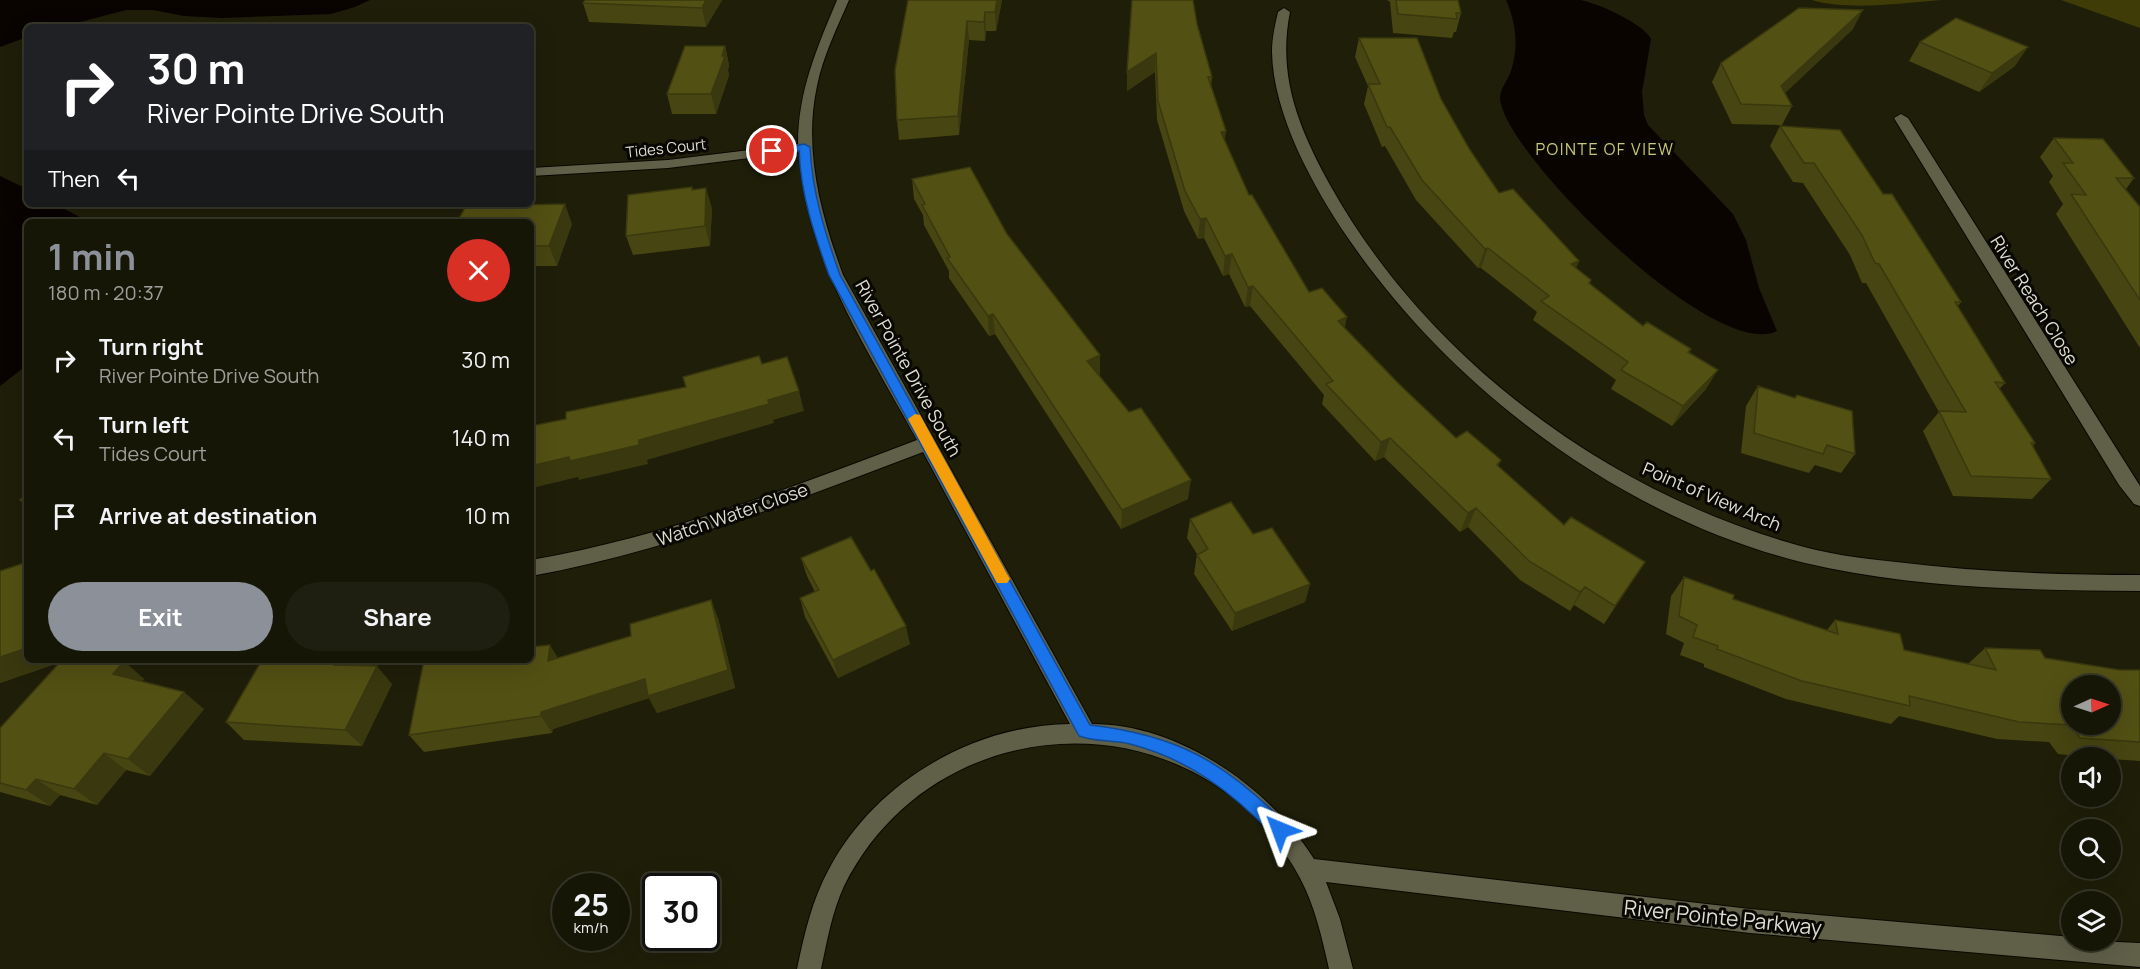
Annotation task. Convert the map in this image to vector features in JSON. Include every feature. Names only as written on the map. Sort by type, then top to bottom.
[{"type":"street","name":"River Pointe Drive South","points":[[843,0],[818,61],[807,102],[804,147],[806,174],[816,223],[834,275],[1085,731]]},
{"type":"street","name":"Point of View Arch","points":[[1284,12],[1278,47],[1284,93],[1300,143],[1325,193],[1360,248],[1408,305],[1485,385],[1528,420],[1589,461],[1659,499],[1737,532],[1820,559],[1940,576],[2058,583],[2140,583]]},
{"type":"street","name":"River Reach Close","points":[[1901,118],[2125,480],[2140,499]]},
{"type":"street","name":"Tides Court","points":[[534,172],[603,171],[677,165],[804,147]]},
{"type":"street","name":"Watch Water Close","points":[[534,568],[580,561],[677,536],[928,443]]},
{"type":"street","points":[[809,969],[818,924],[843,866],[880,817],[925,778],[975,750],[1029,735],[1085,731],[1129,737],[1171,749],[1210,769],[1247,796],[1272,821],[1307,869],[1331,923],[1341,969]]},
{"type":"street","name":"River Pointe Parkway","points":[[1307,869],[1750,921],[2140,955]]},
{"type":"shaded area","points":[[0,0],[370,0],[331,14],[222,18],[184,16],[153,10],[126,10],[72,24],[24,24],[24,38],[0,47]]},
{"type":"shaded area","points":[[1506,0],[1580,0],[1620,15],[1647,33],[1651,39],[1642,92],[1644,115],[1648,125],[1733,214],[1746,240],[1759,288],[1777,331],[1748,333],[1710,317],[1667,289],[1621,252],[1578,210],[1541,169],[1514,132],[1501,104],[1500,95],[1511,71],[1516,44],[1512,17]]},
{"type":"shaded area","points":[[1812,0],[1942,0],[1859,6]]},
{"type":"shaded area","points":[[2061,0],[2140,0],[2140,28]]},
{"type":"shaded area","points":[[0,176],[24,188],[24,207],[61,207],[83,219],[24,219],[24,367],[0,386]]},
{"type":"building","points":[[585,0],[706,0],[702,8],[583,3]]},
{"type":"building","points":[[908,0],[997,0],[995,12],[985,12],[984,22],[967,21],[958,116],[897,120],[895,70]]},
{"type":"building","points":[[1132,0],[1193,0],[1197,24],[1212,77],[1208,77],[1226,131],[1221,132],[1249,195],[1252,195],[1309,292],[1322,288],[1347,317],[1338,321],[1400,385],[1456,438],[1467,431],[1501,460],[1497,465],[1564,525],[1571,517],[1645,562],[1615,606],[1585,587],[1580,592],[1529,561],[1476,508],[1468,513],[1390,438],[1381,442],[1326,384],[1333,381],[1253,286],[1248,287],[1232,254],[1225,256],[1206,218],[1200,219],[1185,191],[1158,101],[1156,53],[1127,72]]},
{"type":"building","points":[[1396,0],[1458,0],[1461,13],[1456,13],[1457,19],[1398,14]]},
{"type":"building","points":[[1799,8],[1863,10],[1781,86],[1792,106],[1741,104],[1721,63]]},
{"type":"building","points":[[1956,18],[2028,47],[1992,73],[1920,42]]},
{"type":"building","points":[[1359,38],[1417,38],[1441,99],[1470,150],[1499,193],[1513,189],[1579,261],[1571,264],[1591,280],[1589,283],[1643,326],[1647,322],[1691,349],[1688,352],[1718,370],[1683,406],[1621,370],[1628,362],[1541,301],[1549,296],[1488,248],[1485,249],[1422,180],[1390,127],[1387,127],[1368,84],[1380,84]]},
{"type":"building","points":[[685,46],[725,46],[722,56],[725,56],[711,94],[667,94]]},
{"type":"building","points":[[1780,126],[1840,130],[1883,194],[1892,194],[1961,302],[1955,302],[2005,383],[1995,382],[2035,443],[2031,443],[2051,479],[1971,476],[1939,411],[1966,412],[1879,264],[1875,263],[1862,235],[1814,163],[1804,163]]},
{"type":"building","points":[[2054,138],[2103,139],[2134,178],[2116,178],[2140,207],[2140,300],[2071,194],[2086,195],[2063,163],[2073,163]]},
{"type":"building","points":[[970,167],[1007,234],[1100,355],[1087,361],[1129,412],[1141,408],[1191,480],[1122,510],[993,314],[988,316],[947,258],[950,257],[922,205],[925,204],[912,179]]},
{"type":"building","points":[[692,187],[692,190],[706,188],[705,226],[626,236],[628,195]]},
{"type":"building","points":[[565,204],[549,246],[534,246],[534,219],[459,219],[465,207],[534,207],[534,205]]},
{"type":"building","points":[[759,356],[762,364],[787,357],[799,391],[768,400],[769,404],[639,440],[639,445],[570,461],[569,457],[534,465],[534,425],[566,419],[566,412],[686,387],[683,377]]},
{"type":"building","points":[[1758,386],[1795,398],[1797,395],[1852,411],[1855,454],[1827,445],[1823,454],[1754,433]]},
{"type":"building","points":[[1231,502],[1253,534],[1272,528],[1310,584],[1235,613],[1197,555],[1208,549],[1190,519]]},
{"type":"building","points":[[851,537],[871,571],[874,569],[906,626],[833,660],[800,598],[819,590],[801,558]]},
{"type":"building","points":[[24,563],[24,649],[0,657],[0,571]]},
{"type":"building","points":[[1684,577],[1734,595],[1733,599],[1838,634],[1835,620],[1900,634],[1904,650],[1996,670],[1985,648],[2040,650],[2045,658],[2120,670],[2140,670],[2140,742],[2080,738],[2078,735],[2121,735],[2121,675],[2061,675],[2061,724],[2019,722],[1909,696],[1910,706],[1802,681],[1717,649],[1718,646],[1693,637],[1697,625],[1679,616]]},
{"type":"building","points":[[711,600],[728,670],[648,696],[645,679],[541,712],[541,716],[409,735],[423,663],[534,663],[534,647],[550,645],[548,661],[631,636],[630,624]]},
{"type":"building","points":[[59,663],[122,663],[113,674],[184,692],[128,759],[104,753],[74,789],[36,779],[26,790],[0,783],[0,728]]},
{"type":"building","points":[[260,663],[335,663],[334,665],[377,666],[345,730],[226,722]]},
{"type":"slow traffic","points":[[915,419],[1002,579]]},
{"type":"district","name":"POINTE OF VIEW","points":[[1605,149]]},
{"type":"route","points":[[772,151],[804,147],[806,174],[816,223],[834,275],[1085,731],[1129,737],[1171,749],[1210,769],[1247,796],[1280,830]]}]
